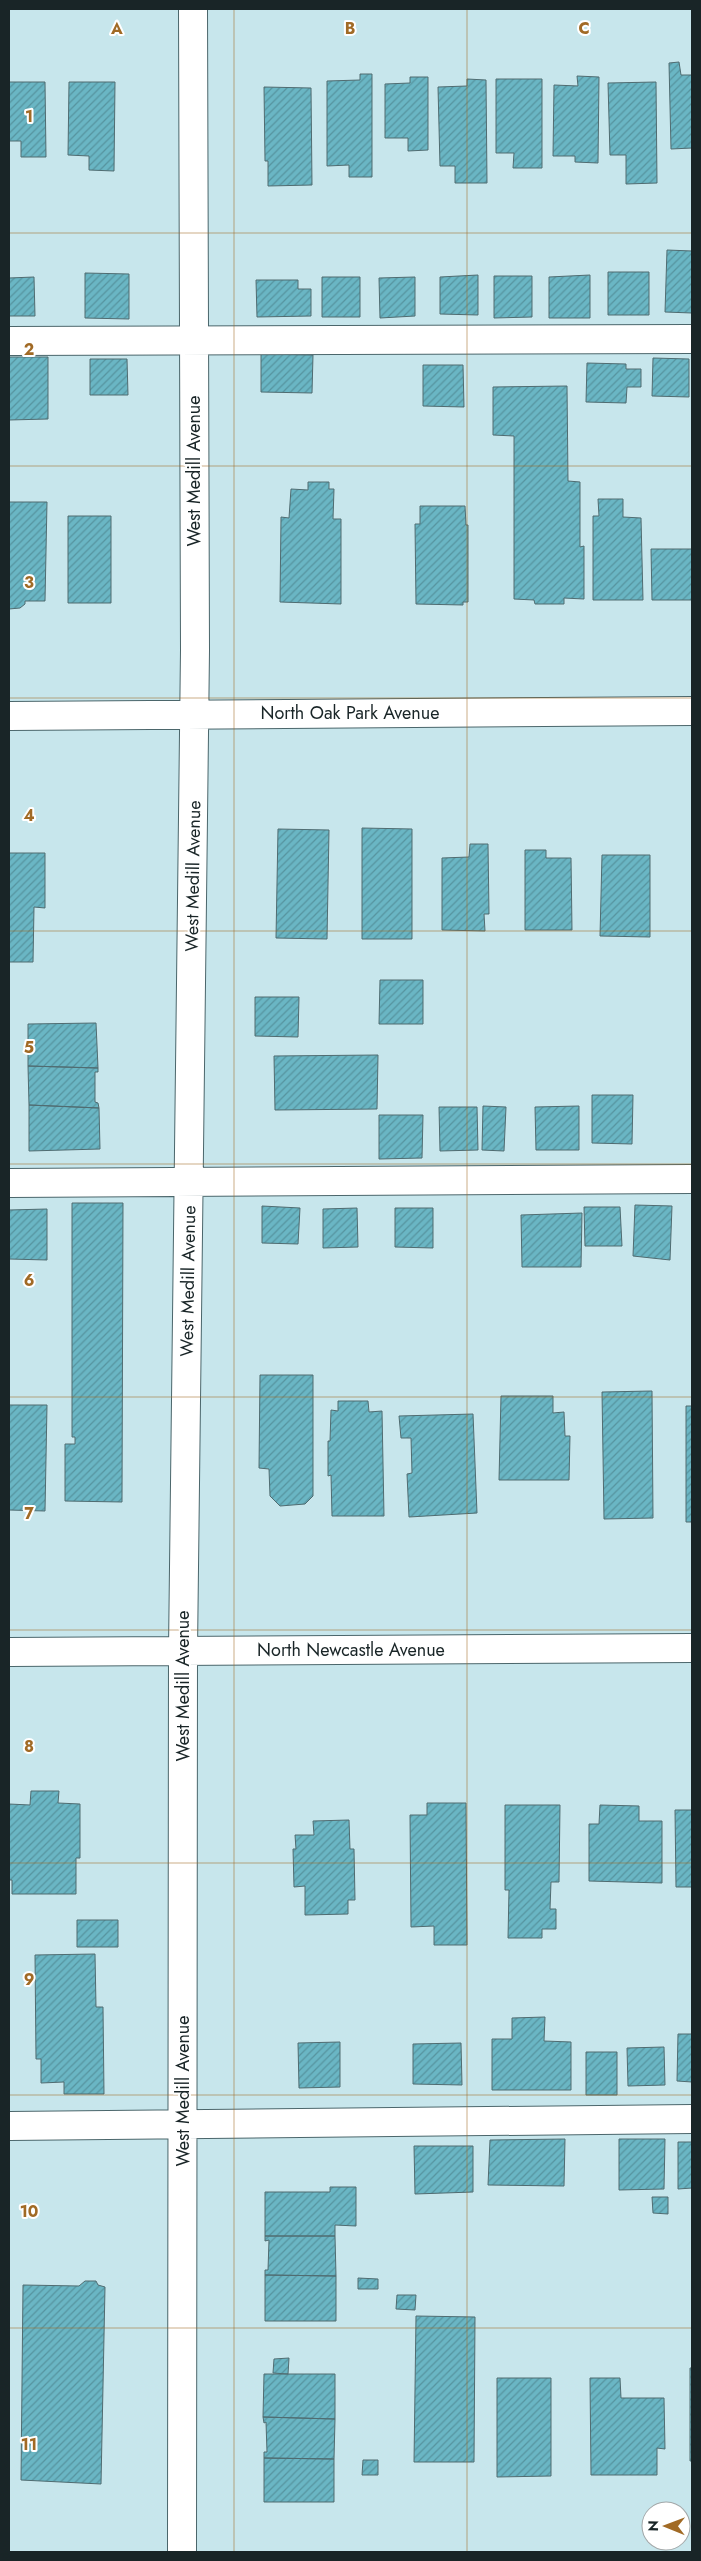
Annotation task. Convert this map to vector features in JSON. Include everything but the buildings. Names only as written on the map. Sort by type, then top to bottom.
[{"type":"street","name":"West Medill Avenue","points":[[182,2552],[183,1651],[194,715],[192,9]]},
{"type":"street","points":[[9,341],[692,339]]},
{"type":"street","name":"North Oak Park Avenue","points":[[9,716],[692,712]]},
{"type":"street","points":[[9,1183],[692,1179]]},
{"type":"street","name":"North Newcastle Avenue","points":[[9,1652],[692,1648]]},
{"type":"street","points":[[9,2126],[692,2118]]}]
